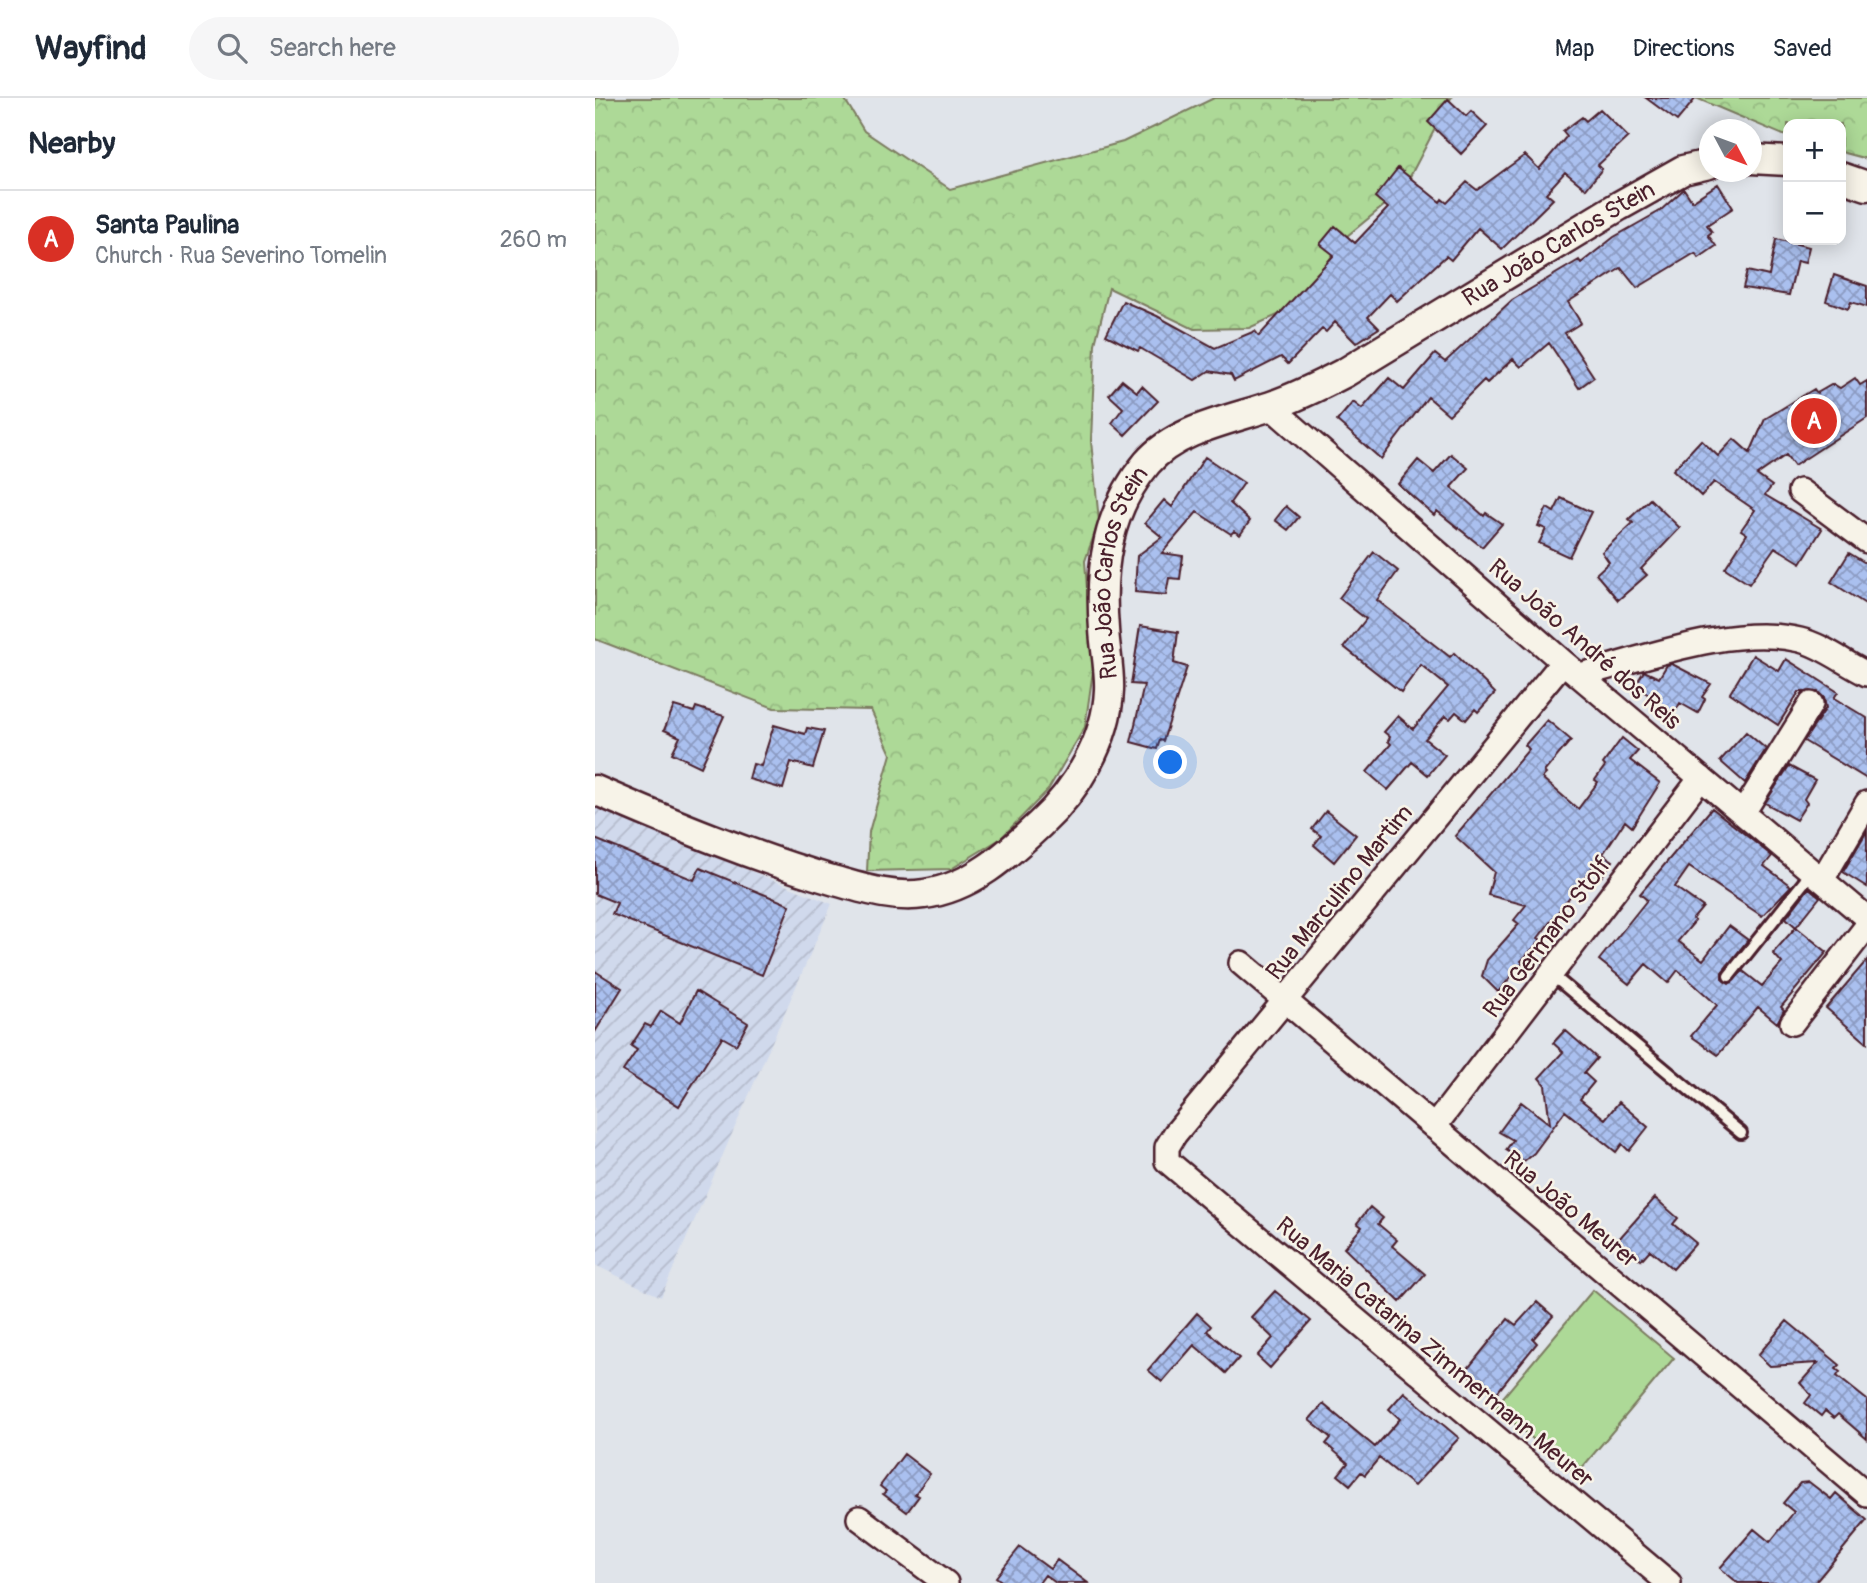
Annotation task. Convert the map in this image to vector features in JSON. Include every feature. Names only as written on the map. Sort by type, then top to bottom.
[{"type":"street","points":[[1762,160],[1783,161]]},
{"type":"street","name":"Rua João Carlos Stein","points":[[595,790],[685,829],[805,872],[871,891],[923,895],[963,884],[1009,853],[1050,815],[1084,771],[1103,727],[1109,690],[1101,578],[1109,536],[1126,494],[1148,461],[1179,438],[1304,394],[1346,372],[1683,170],[1699,166]]},
{"type":"street","points":[[1846,179],[1867,186]]},
{"type":"street","name":"Rua João André dos Reis","points":[[1270,406],[1571,668],[1867,918]]},
{"type":"street","points":[[1800,491],[1867,541]]},
{"type":"street","points":[[1571,668],[1719,640],[1766,635],[1803,640],[1867,674]]},
{"type":"street","name":"Rua Marculino Martim","points":[[1167,1161],[1167,1147],[1175,1134],[1285,1000],[1571,668]]},
{"type":"street","points":[[1744,813],[1811,704]]},
{"type":"street","name":"Rua Germano Stolf","points":[[1434,1127],[1702,778]]},
{"type":"street","points":[[1817,876],[1867,803]]},
{"type":"street","points":[[1792,1023],[1867,926]]},
{"type":"street","name":"Rua João Meurer","points":[[1241,964],[1867,1494]]},
{"type":"street","name":"Rua Maria Catarina Zimmermann Meurer","points":[[1167,1161],[1669,1583]]},
{"type":"street","points":[[859,1518],[946,1583]]},
{"type":"lane","points":[[1729,976],[1817,876]]},
{"type":"lane","points":[[1551,974],[1741,1133]]},
{"type":"shaded area","points":[[595,808],[832,904],[661,1297],[595,1265]]},
{"type":"green space","points":[[595,98],[844,98],[864,131],[950,189],[1123,142],[1214,98],[1451,98],[1403,190],[1341,241],[1302,304],[1249,328],[1194,329],[1109,288],[1095,344],[1091,441],[1099,521],[1085,561],[1093,671],[1085,727],[1048,790],[1000,839],[951,869],[867,871],[869,832],[891,754],[871,710],[774,708],[595,639]]},
{"type":"green space","points":[[1696,98],[1867,98],[1867,159],[1846,153],[1846,119],[1783,119],[1783,135],[1762,126],[1762,119],[1746,119]]},
{"type":"green space","points":[[1593,1290],[1674,1358],[1576,1475],[1495,1407]]},
{"type":"building","points":[[1646,98],[1696,98],[1677,121]]},
{"type":"building","points":[[1448,99],[1466,116],[1471,111],[1487,126],[1461,154],[1428,122]]},
{"type":"building","points":[[1600,109],[1628,137],[1598,165],[1602,169],[1586,189],[1565,172],[1546,193],[1553,199],[1502,249],[1478,228],[1451,260],[1446,256],[1397,301],[1390,294],[1368,317],[1379,328],[1356,343],[1335,322],[1326,332],[1322,329],[1288,364],[1281,357],[1234,381],[1231,375],[1209,371],[1195,380],[1140,348],[1138,351],[1106,335],[1123,301],[1157,316],[1215,348],[1255,331],[1259,336],[1334,255],[1320,244],[1335,226],[1355,243],[1388,208],[1375,197],[1398,168],[1440,202],[1442,199],[1447,203],[1467,182],[1477,190],[1525,155],[1539,169],[1567,136],[1563,131],[1582,117],[1586,121]]},
{"type":"building","points":[[1718,184],[1733,208],[1707,225],[1712,232],[1708,235],[1716,246],[1699,258],[1695,253],[1637,288],[1621,268],[1568,302],[1581,323],[1565,333],[1594,377],[1579,388],[1549,343],[1521,367],[1513,359],[1487,383],[1484,380],[1449,415],[1428,397],[1381,459],[1337,421],[1353,402],[1362,409],[1389,378],[1404,390],[1435,354],[1445,362],[1512,300],[1579,260],[1581,263],[1614,237],[1660,211],[1684,189],[1692,201]]},
{"type":"building","points":[[1776,239],[1783,241],[1783,245],[1809,247],[1805,263],[1797,261],[1789,295],[1743,288],[1747,271],[1769,276]]},
{"type":"building","points":[[1834,275],[1867,286],[1867,307],[1851,302],[1848,309],[1826,301]]},
{"type":"building","points":[[1855,378],[1860,385],[1867,381],[1867,418],[1794,466],[1786,455],[1757,475],[1772,486],[1765,495],[1822,529],[1801,563],[1775,547],[1749,584],[1725,568],[1747,534],[1741,530],[1755,510],[1714,482],[1701,496],[1673,470],[1701,440],[1718,456],[1734,439],[1750,453],[1765,419],[1814,389],[1817,393],[1833,384],[1840,388]]},
{"type":"building","points":[[1122,380],[1137,392],[1142,386],[1158,401],[1125,435],[1112,423],[1123,408],[1109,395]]},
{"type":"building","points":[[1451,454],[1468,468],[1451,487],[1484,516],[1486,513],[1502,524],[1482,547],[1437,511],[1434,515],[1398,484],[1418,460],[1434,473]]},
{"type":"building","points":[[1205,457],[1244,483],[1230,503],[1250,521],[1240,535],[1234,531],[1231,534],[1197,512],[1162,553],[1183,556],[1180,579],[1169,578],[1166,595],[1135,592],[1137,556],[1162,537],[1145,523],[1164,500],[1172,507]]},
{"type":"building","points":[[1561,498],[1591,512],[1569,557],[1539,543],[1546,529],[1538,526],[1547,508],[1554,512]]},
{"type":"building","points":[[1650,499],[1680,528],[1641,569],[1647,575],[1618,600],[1596,574],[1609,562],[1602,552],[1633,523],[1629,519]]},
{"type":"building","points":[[1286,506],[1299,517],[1288,530],[1275,520]]},
{"type":"building","points":[[1374,552],[1398,571],[1377,600],[1450,657],[1454,653],[1495,693],[1478,712],[1475,709],[1466,720],[1456,712],[1450,719],[1445,716],[1425,739],[1445,755],[1428,775],[1412,762],[1388,790],[1367,772],[1391,744],[1388,741],[1390,737],[1384,732],[1398,716],[1413,729],[1448,687],[1421,665],[1401,692],[1344,647],[1366,619],[1339,598]]},
{"type":"building","points":[[1849,553],[1867,564],[1867,605],[1831,582]]},
{"type":"building","points":[[1140,626],[1178,632],[1174,663],[1187,667],[1163,741],[1160,740],[1157,749],[1131,742],[1144,685],[1131,684]]},
{"type":"building","points":[[1753,655],[1779,671],[1786,659],[1838,692],[1834,698],[1867,718],[1867,779],[1804,741],[1826,708],[1824,698],[1818,692],[1799,692],[1778,725],[1730,693]]},
{"type":"building","points":[[1672,664],[1711,684],[1702,697],[1705,699],[1698,713],[1680,703],[1673,716],[1646,700],[1649,695],[1635,686],[1644,671],[1659,678],[1667,665]]},
{"type":"building","points":[[674,706],[694,712],[696,707],[724,716],[701,767],[672,753],[680,737],[664,730]]},
{"type":"building","points":[[1547,720],[1571,740],[1542,778],[1578,809],[1598,782],[1595,780],[1605,766],[1603,764],[1622,738],[1638,751],[1630,760],[1660,783],[1632,827],[1625,821],[1603,854],[1613,861],[1602,876],[1592,868],[1538,938],[1541,940],[1498,992],[1482,976],[1487,960],[1519,924],[1514,920],[1526,905],[1488,895],[1494,872],[1455,836],[1529,749],[1525,745]]},
{"type":"building","points":[[774,725],[805,734],[807,728],[824,731],[813,768],[791,762],[783,789],[749,779],[753,764],[761,766]]},
{"type":"building","points":[[1746,732],[1766,749],[1745,783],[1720,761]]},
{"type":"building","points":[[1789,766],[1815,780],[1804,799],[1807,803],[1796,820],[1765,803]]},
{"type":"building","points":[[1712,808],[1772,856],[1764,866],[1791,886],[1762,916],[1689,867],[1675,887],[1703,907],[1678,941],[1703,960],[1729,926],[1748,940],[1722,972],[1722,979],[1729,984],[1743,971],[1762,986],[1782,963],[1773,953],[1796,927],[1827,952],[1781,1007],[1784,1010],[1777,1023],[1758,1007],[1718,1055],[1691,1036],[1717,1005],[1678,970],[1668,983],[1646,964],[1629,984],[1599,960],[1647,900],[1640,894]]},
{"type":"building","points":[[1326,811],[1356,835],[1334,862],[1314,845],[1321,836],[1312,829]]},
{"type":"building","points":[[1867,831],[1867,887],[1843,872]]},
{"type":"building","points":[[595,839],[694,880],[700,868],[790,905],[762,975],[612,914],[617,903],[595,894]]},
{"type":"building","points":[[1809,888],[1820,897],[1796,927],[1786,918]]},
{"type":"building","points":[[1867,960],[1867,1043],[1826,1008]]},
{"type":"building","points":[[595,971],[622,988],[595,1032]]},
{"type":"building","points":[[696,991],[748,1023],[736,1045],[722,1037],[679,1106],[623,1071],[637,1050],[631,1046],[645,1024],[651,1027],[661,1011],[680,1023]]},
{"type":"building","points":[[1565,1030],[1597,1058],[1584,1073],[1594,1082],[1580,1099],[1605,1119],[1619,1102],[1648,1127],[1629,1151],[1622,1144],[1616,1152],[1565,1111],[1534,1153],[1524,1161],[1506,1150],[1513,1140],[1499,1132],[1521,1102],[1550,1124],[1545,1085],[1539,1078],[1563,1052],[1553,1043]]},
{"type":"building","points":[[1655,1198],[1678,1218],[1673,1224],[1696,1243],[1673,1269],[1650,1250],[1641,1260],[1618,1240]]},
{"type":"building","points":[[1370,1207],[1383,1218],[1378,1224],[1397,1240],[1392,1246],[1425,1274],[1400,1302],[1344,1248],[1362,1227],[1357,1223]]},
{"type":"building","points":[[1275,1291],[1311,1321],[1270,1368],[1257,1356],[1273,1338],[1251,1317]]},
{"type":"building","points":[[1537,1302],[1553,1316],[1533,1339],[1537,1343],[1495,1395],[1465,1372],[1508,1319],[1516,1325]]},
{"type":"building","points":[[1197,1313],[1211,1326],[1207,1331],[1239,1358],[1226,1373],[1194,1345],[1162,1382],[1148,1370]]},
{"type":"building","points":[[1787,1321],[1840,1365],[1836,1369],[1840,1372],[1837,1376],[1867,1400],[1867,1439],[1838,1414],[1834,1418],[1825,1411],[1821,1416],[1805,1403],[1811,1395],[1800,1383],[1818,1363],[1770,1366],[1758,1355]]},
{"type":"building","points":[[1404,1392],[1459,1438],[1414,1486],[1379,1458],[1365,1475],[1361,1472],[1350,1485],[1338,1475],[1348,1463],[1326,1444],[1331,1438],[1309,1420],[1323,1404],[1375,1447],[1400,1419],[1389,1409]]},
{"type":"building","points":[[904,1454],[930,1474],[915,1494],[919,1496],[907,1512],[883,1494],[886,1491],[880,1486]]},
{"type":"building","points":[[1809,1482],[1831,1499],[1836,1493],[1867,1520],[1815,1583],[1738,1583],[1720,1568],[1754,1529],[1770,1542],[1794,1512],[1783,1503],[1800,1483]]},
{"type":"building","points":[[1020,1547],[1050,1569],[1057,1560],[1088,1583],[1056,1583],[1045,1575],[1039,1583],[1004,1583],[996,1577]]},
{"type":"place","name":"Santa Paulina","points":[[1814,421]]}]
